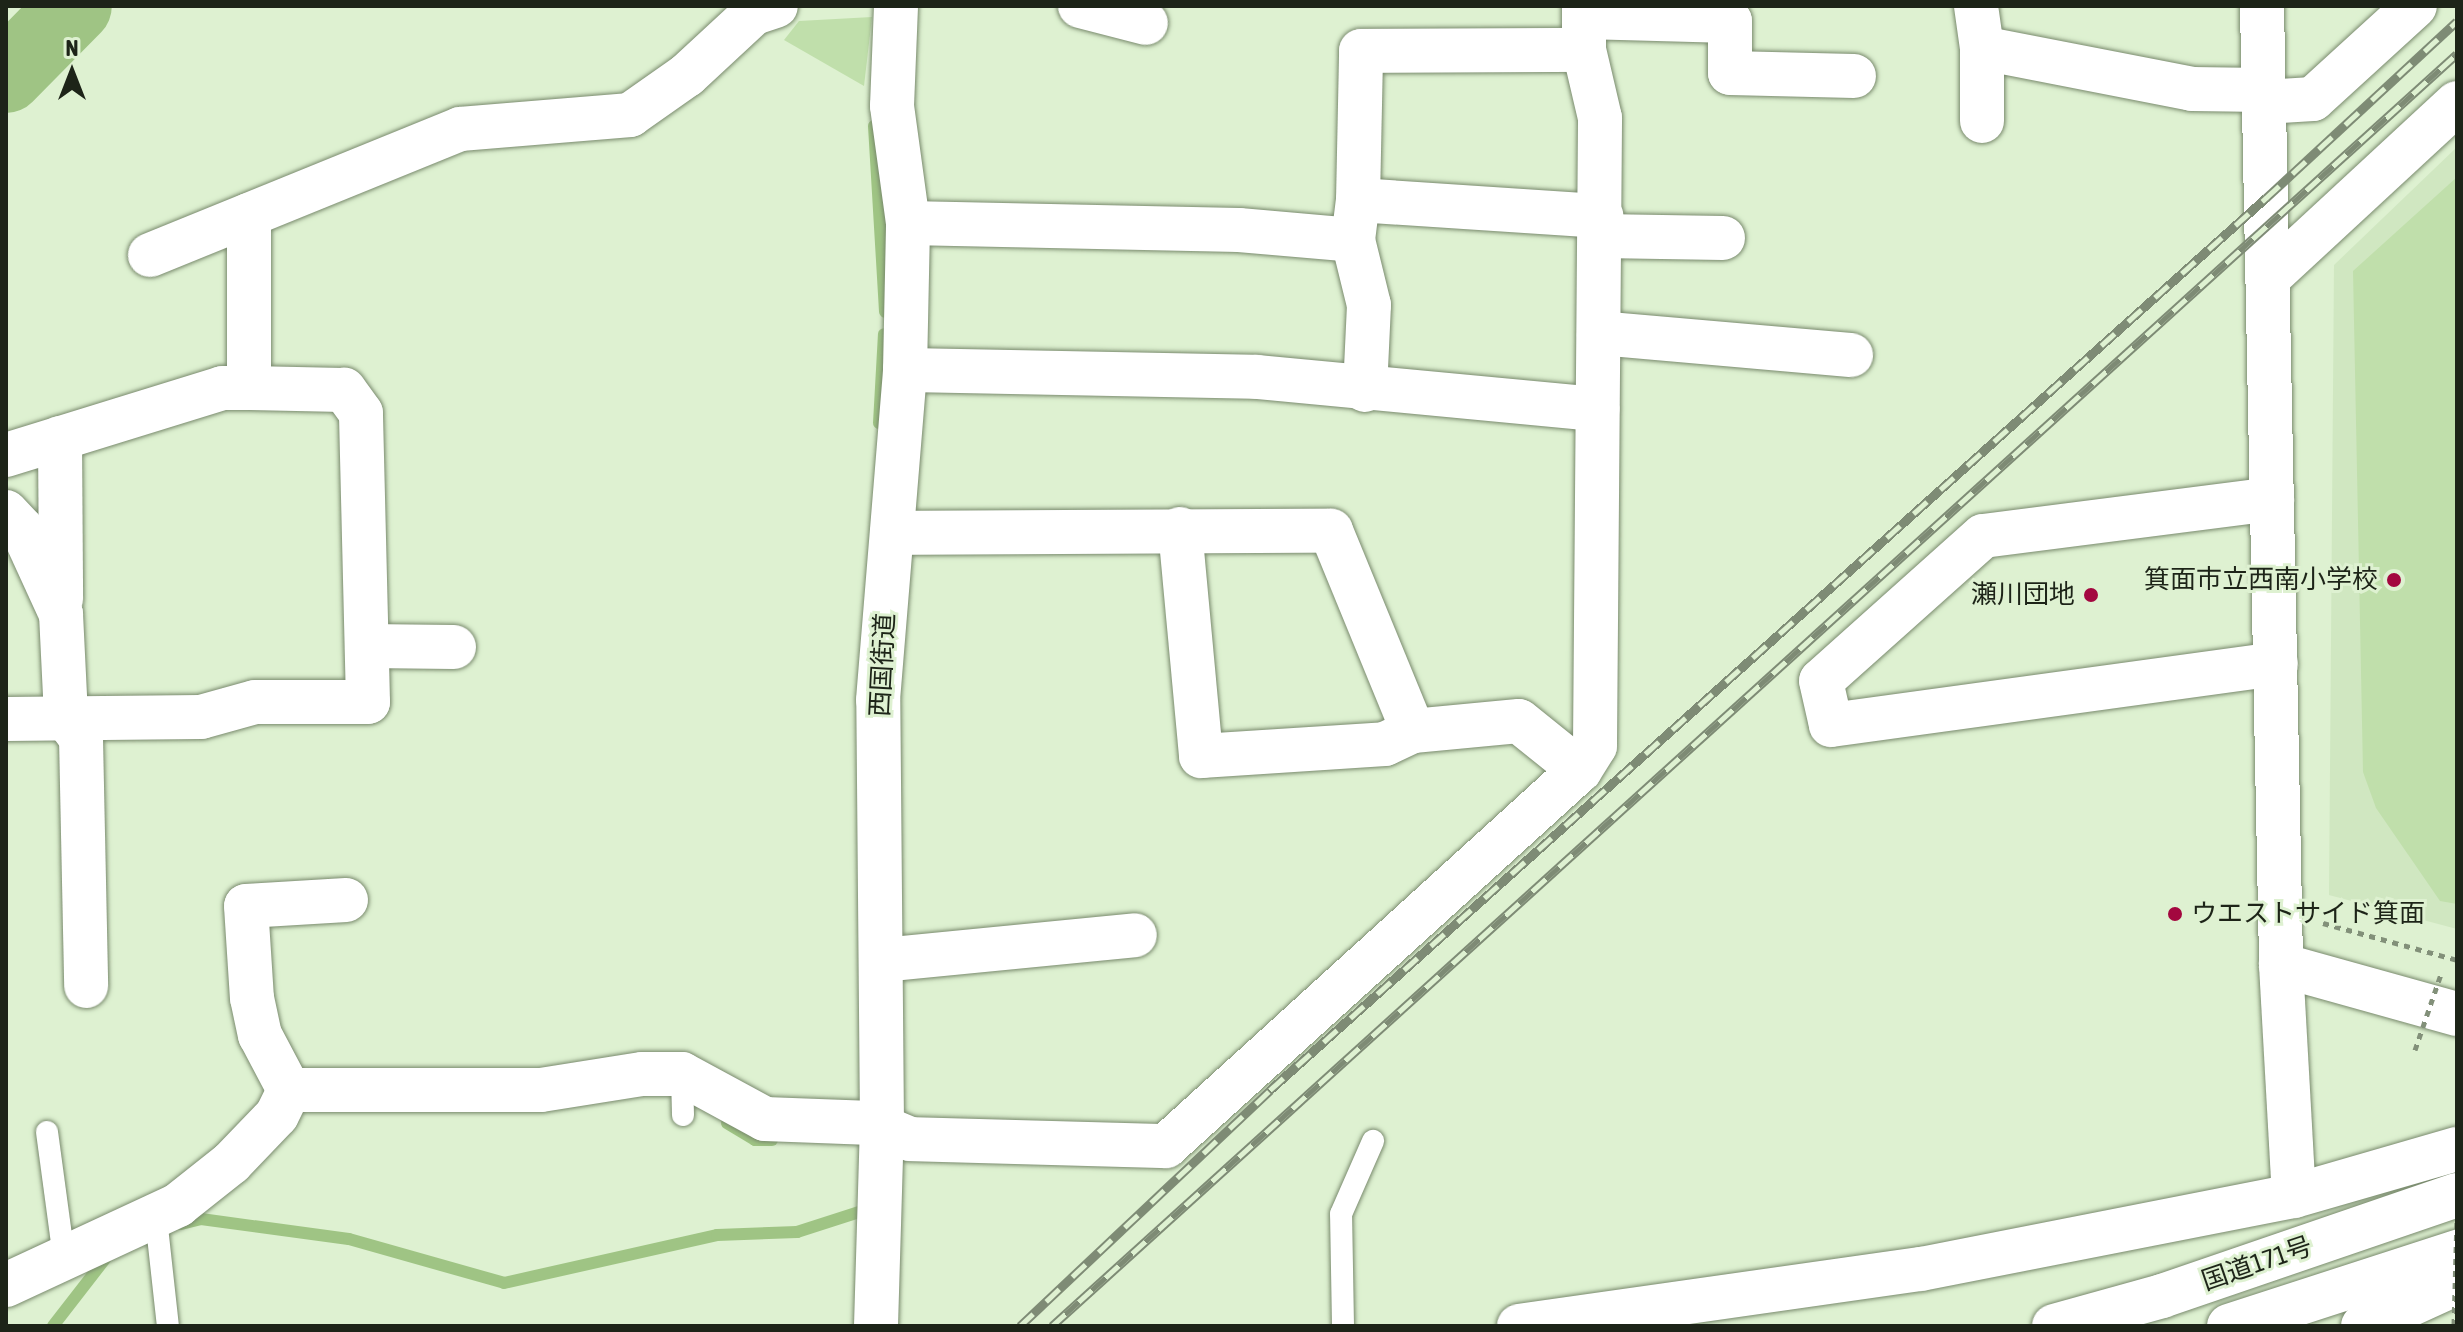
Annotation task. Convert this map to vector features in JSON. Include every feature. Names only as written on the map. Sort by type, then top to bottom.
[{"type":"main road","points":[[150,255],[460,129],[630,115],[687,75],[754,13],[776,6]]},
{"type":"main road","name":"西国街道","points":[[876,1326],[867,1123],[882,960],[878,700],[905,370],[908,223],[892,106],[896,6]]},
{"type":"main road","points":[[1976,6],[1982,48],[1982,121]]},
{"type":"main road","points":[[2262,6],[2281,965],[2294,1196]]},
{"type":"main road","points":[[1982,48],[2192,89],[2313,99],[2415,6]]},
{"type":"main road","points":[[1092,8],[1146,23]]},
{"type":"main road","points":[[1365,390],[1369,305],[1355,220],[1361,36],[1584,24],[1730,21],[1730,73],[1854,76]]},
{"type":"main road","points":[[289,1090],[541,1090],[642,1074],[682,1095],[765,1119],[867,1123],[910,1139],[1166,1146],[1580,770],[1595,746],[1600,118],[1584,24]]},
{"type":"main road","points":[[2269,277],[2457,103]]},
{"type":"main road","points":[[249,215],[249,388]]},
{"type":"main road","points":[[908,223],[1239,230],[1355,220],[1601,226],[1723,238]]},
{"type":"main road","points":[[1599,333],[1851,355]]},
{"type":"main road","points":[[905,370],[1257,377],[1365,390],[1598,409]]},
{"type":"main road","points":[[6,455],[222,388],[344,390],[361,413],[368,702],[255,702],[201,717],[6,719]]},
{"type":"main road","points":[[60,438],[61,614],[66,718],[81,738],[86,986]]},
{"type":"main road","points":[[2272,499],[1983,536],[1821,681],[1831,725],[2276,664]]},
{"type":"main road","points":[[6,512],[22,529],[61,614]]},
{"type":"main road","points":[[1180,529],[1201,756],[1385,744],[1413,731],[1519,721],[1580,770]]},
{"type":"main road","points":[[892,533],[1180,529],[1331,531],[1413,731]]},
{"type":"main road","points":[[367,646],[454,647]]},
{"type":"main road","points":[[289,1090],[260,1035],[236,897],[346,900]]},
{"type":"main road","points":[[882,960],[1135,935]]},
{"type":"main road","points":[[2281,965],[2457,1014]]},
{"type":"main road","points":[[6,1285],[156,1218],[231,1163],[277,1115],[289,1090]]},
{"type":"main road","points":[[1519,1326],[1921,1269],[2294,1196],[2457,1149]]},
{"type":"main road","name":"国道171号","points":[[2054,1326],[2162,1296],[2457,1195]]},
{"type":"main road","name":"国道171号","points":[[2229,1326],[2457,1252]]},
{"type":"main road","points":[[2363,1326],[2457,1283]]},
{"type":"lane","points":[[47,1132],[64,1258]]},
{"type":"lane","points":[[1343,1326],[1341,1214],[1373,1141]]},
{"type":"lane","points":[[156,1218],[168,1326]]},
{"type":"path","points":[[2308,919],[2457,960]]},
{"type":"path","points":[[2415,1050],[2441,974]]},
{"type":"path","points":[[2454,1325],[2457,1218]]},
{"type":"shaded area","points":[[872,17],[864,86],[784,40],[799,21]]},
{"type":"shaded area","name":"箕面市立西南小学校","points":[[2457,147],[2457,929],[2329,895],[2334,265]]},
{"type":"shaded area","name":"箕面市立西南小学校","points":[[2457,177],[2457,904],[2440,901],[2376,808],[2363,772],[2353,271]]},
{"type":"waterway","points":[[6,76],[75,6]]},
{"type":"waterway","points":[[874,126],[885,312]]},
{"type":"waterway","points":[[879,423],[884,334]]},
{"type":"waterway","points":[[727,1123],[755,1140],[772,1140]]},
{"type":"waterway","points":[[181,1224],[201,1219],[349,1239],[504,1283],[717,1235],[797,1232],[865,1210],[865,1201]]},
{"type":"waterway","points":[[53,1326],[105,1259]]},
{"type":"railway","points":[[1020,1326],[1270,1090],[2266,198],[2457,21]]},
{"type":"railway","points":[[1052,1326],[2457,54]]},
{"type":"place","name":"箕面市立西南小学校","points":[[2394,580]]},
{"type":"place","name":"瀬川団地","points":[[2091,595]]},
{"type":"place","name":"ウエストサイド箕面","points":[[2175,914]]}]
